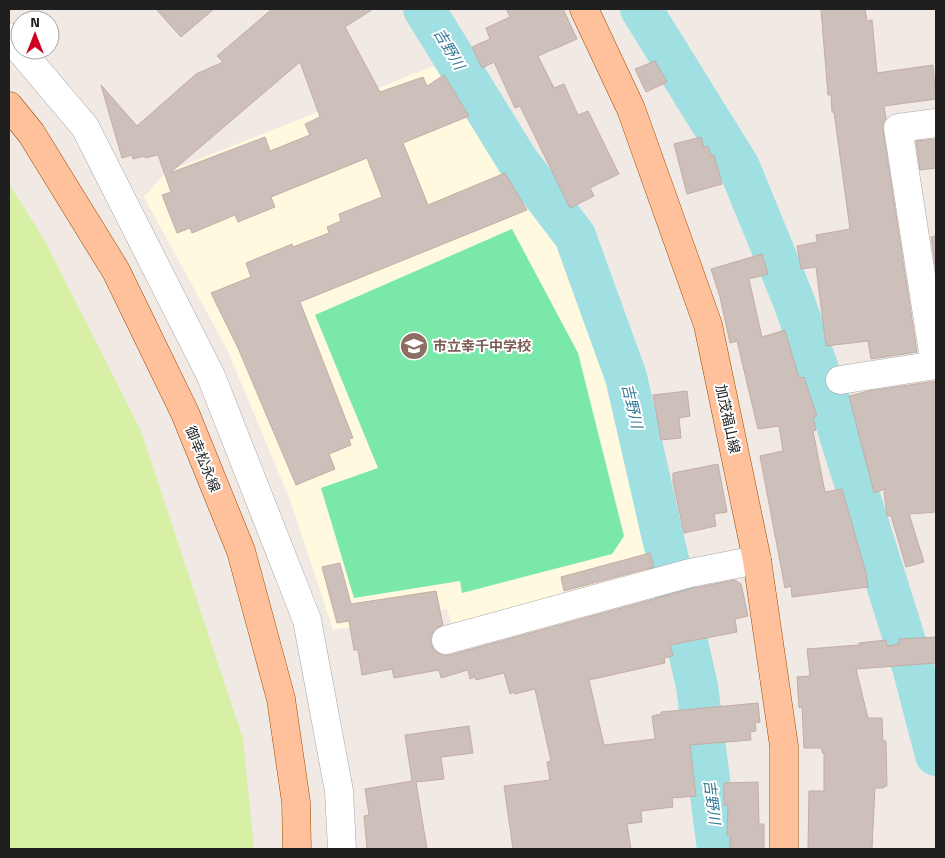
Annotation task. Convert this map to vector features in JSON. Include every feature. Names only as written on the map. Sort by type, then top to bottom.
[{"type":"main road","name":"加茂福山線","points":[[584,9],[631,109],[708,325],[758,560],[784,746],[784,849]]},
{"type":"main road","name":"御幸松永線","points":[[9,106],[31,134],[116,271],[185,413],[241,551],[280,700],[296,802],[297,849]]},
{"type":"street","points":[[9,37],[85,127],[211,376],[307,620],[339,791],[342,849]]},
{"type":"street","points":[[840,380],[936,365],[898,128],[936,123]]},
{"type":"street","points":[[446,640],[690,573],[758,560]]},
{"type":"shaded area","name":"市立幸千中学校","points":[[444,62],[556,234],[602,343],[634,460],[661,573],[453,628],[447,609],[333,630],[290,500],[227,349],[144,197],[166,172]]},
{"type":"green space","points":[[9,184],[45,241],[141,431],[243,739],[254,849],[9,849]]},
{"type":"green space","points":[[512,229],[578,353],[624,536],[612,554],[462,593],[460,581],[354,598],[321,488],[378,468],[315,315]]},
{"type":"building","points":[[156,9],[214,9],[181,37]]},
{"type":"building","points":[[272,9],[373,9],[345,27],[380,92],[423,77],[427,86],[444,75],[469,116],[403,143],[428,205],[505,173],[527,210],[300,302],[353,438],[349,439],[351,445],[329,454],[335,469],[296,485],[238,348],[211,293],[251,277],[246,263],[292,244],[293,247],[329,233],[327,227],[341,221],[339,214],[382,197],[367,158],[271,197],[275,207],[238,222],[235,215],[192,233],[190,228],[177,233],[162,195],[171,192],[158,155],[133,159],[132,155],[122,158],[101,85],[137,126],[196,74],[223,62],[217,56]],"holes":[[[300,62],[320,117],[305,124],[310,135],[270,151],[265,137],[170,173]]]},
{"type":"building","points":[[506,9],[563,9],[577,39],[538,56],[554,88],[564,84],[578,115],[588,111],[619,174],[590,188],[594,196],[570,208],[520,106],[515,108],[494,62],[482,68],[472,47],[490,39],[486,28],[510,17]]},
{"type":"building","points":[[821,9],[865,9],[867,21],[872,20],[877,73],[933,65],[936,99],[884,106],[886,119],[883,123],[917,352],[871,359],[868,341],[826,346],[816,267],[801,269],[797,246],[817,242],[816,235],[850,229],[834,112],[832,112],[831,95],[828,95]]},
{"type":"building","points":[[655,61],[667,82],[646,92],[635,69]]},
{"type":"building","points":[[701,137],[704,147],[708,146],[711,156],[714,155],[722,184],[687,194],[674,144]]},
{"type":"building","points":[[936,139],[936,168],[920,170],[916,141]]},
{"type":"building","points":[[936,236],[936,272],[931,237]]},
{"type":"building","points":[[762,254],[768,274],[749,279],[762,337],[785,330],[799,378],[804,377],[817,416],[813,417],[816,430],[813,431],[825,492],[842,489],[866,573],[868,587],[792,597],[791,586],[785,588],[760,456],[783,451],[779,426],[758,429],[737,341],[730,343],[720,297],[711,269]]},
{"type":"building","points":[[936,381],[936,512],[909,514],[924,562],[906,567],[891,516],[887,516],[885,489],[874,493],[849,396],[869,391]]},
{"type":"building","points":[[687,391],[690,416],[679,418],[681,438],[661,440],[653,395]]},
{"type":"building","points":[[718,464],[727,512],[714,514],[716,526],[684,533],[673,482],[673,473]]},
{"type":"building","points":[[650,553],[654,567],[564,591],[561,577]]},
{"type":"building","points":[[340,563],[351,604],[436,591],[443,625],[435,629],[431,636],[431,644],[435,651],[443,655],[450,655],[694,588],[735,580],[741,584],[748,616],[735,619],[737,632],[670,645],[673,656],[664,658],[665,663],[589,680],[604,745],[655,739],[652,716],[661,714],[661,712],[758,703],[760,722],[755,723],[756,731],[750,732],[751,740],[690,745],[696,796],[672,798],[673,807],[641,811],[642,822],[627,824],[631,849],[513,849],[504,786],[550,780],[547,762],[551,761],[535,689],[510,694],[504,673],[476,680],[475,677],[470,679],[468,670],[441,678],[439,670],[394,678],[392,669],[362,675],[358,650],[354,650],[349,621],[337,623],[322,567]]},
{"type":"building","points":[[936,637],[936,663],[856,669],[868,718],[882,718],[883,741],[886,741],[887,786],[875,788],[872,849],[808,849],[809,791],[824,791],[824,753],[822,753],[822,748],[804,748],[802,707],[799,708],[797,677],[810,676],[807,649],[859,645],[859,643],[886,640],[887,646],[899,644],[899,639]]},
{"type":"building","points":[[469,726],[473,753],[441,757],[444,779],[416,782],[427,849],[367,849],[364,816],[369,815],[365,789],[412,781],[405,735]]},
{"type":"building","points":[[758,782],[759,824],[764,824],[764,849],[730,849],[730,835],[727,835],[728,805],[724,805],[724,783]]},
{"type":"waterway","name":"吉野川","points":[[424,9],[517,160],[575,236],[626,377],[697,686],[718,849]]},
{"type":"waterway","points":[[641,9],[739,167],[793,299],[830,403],[913,667],[936,755]]},
{"type":"place","name":"市立幸千中学校","points":[[414,346]]}]
